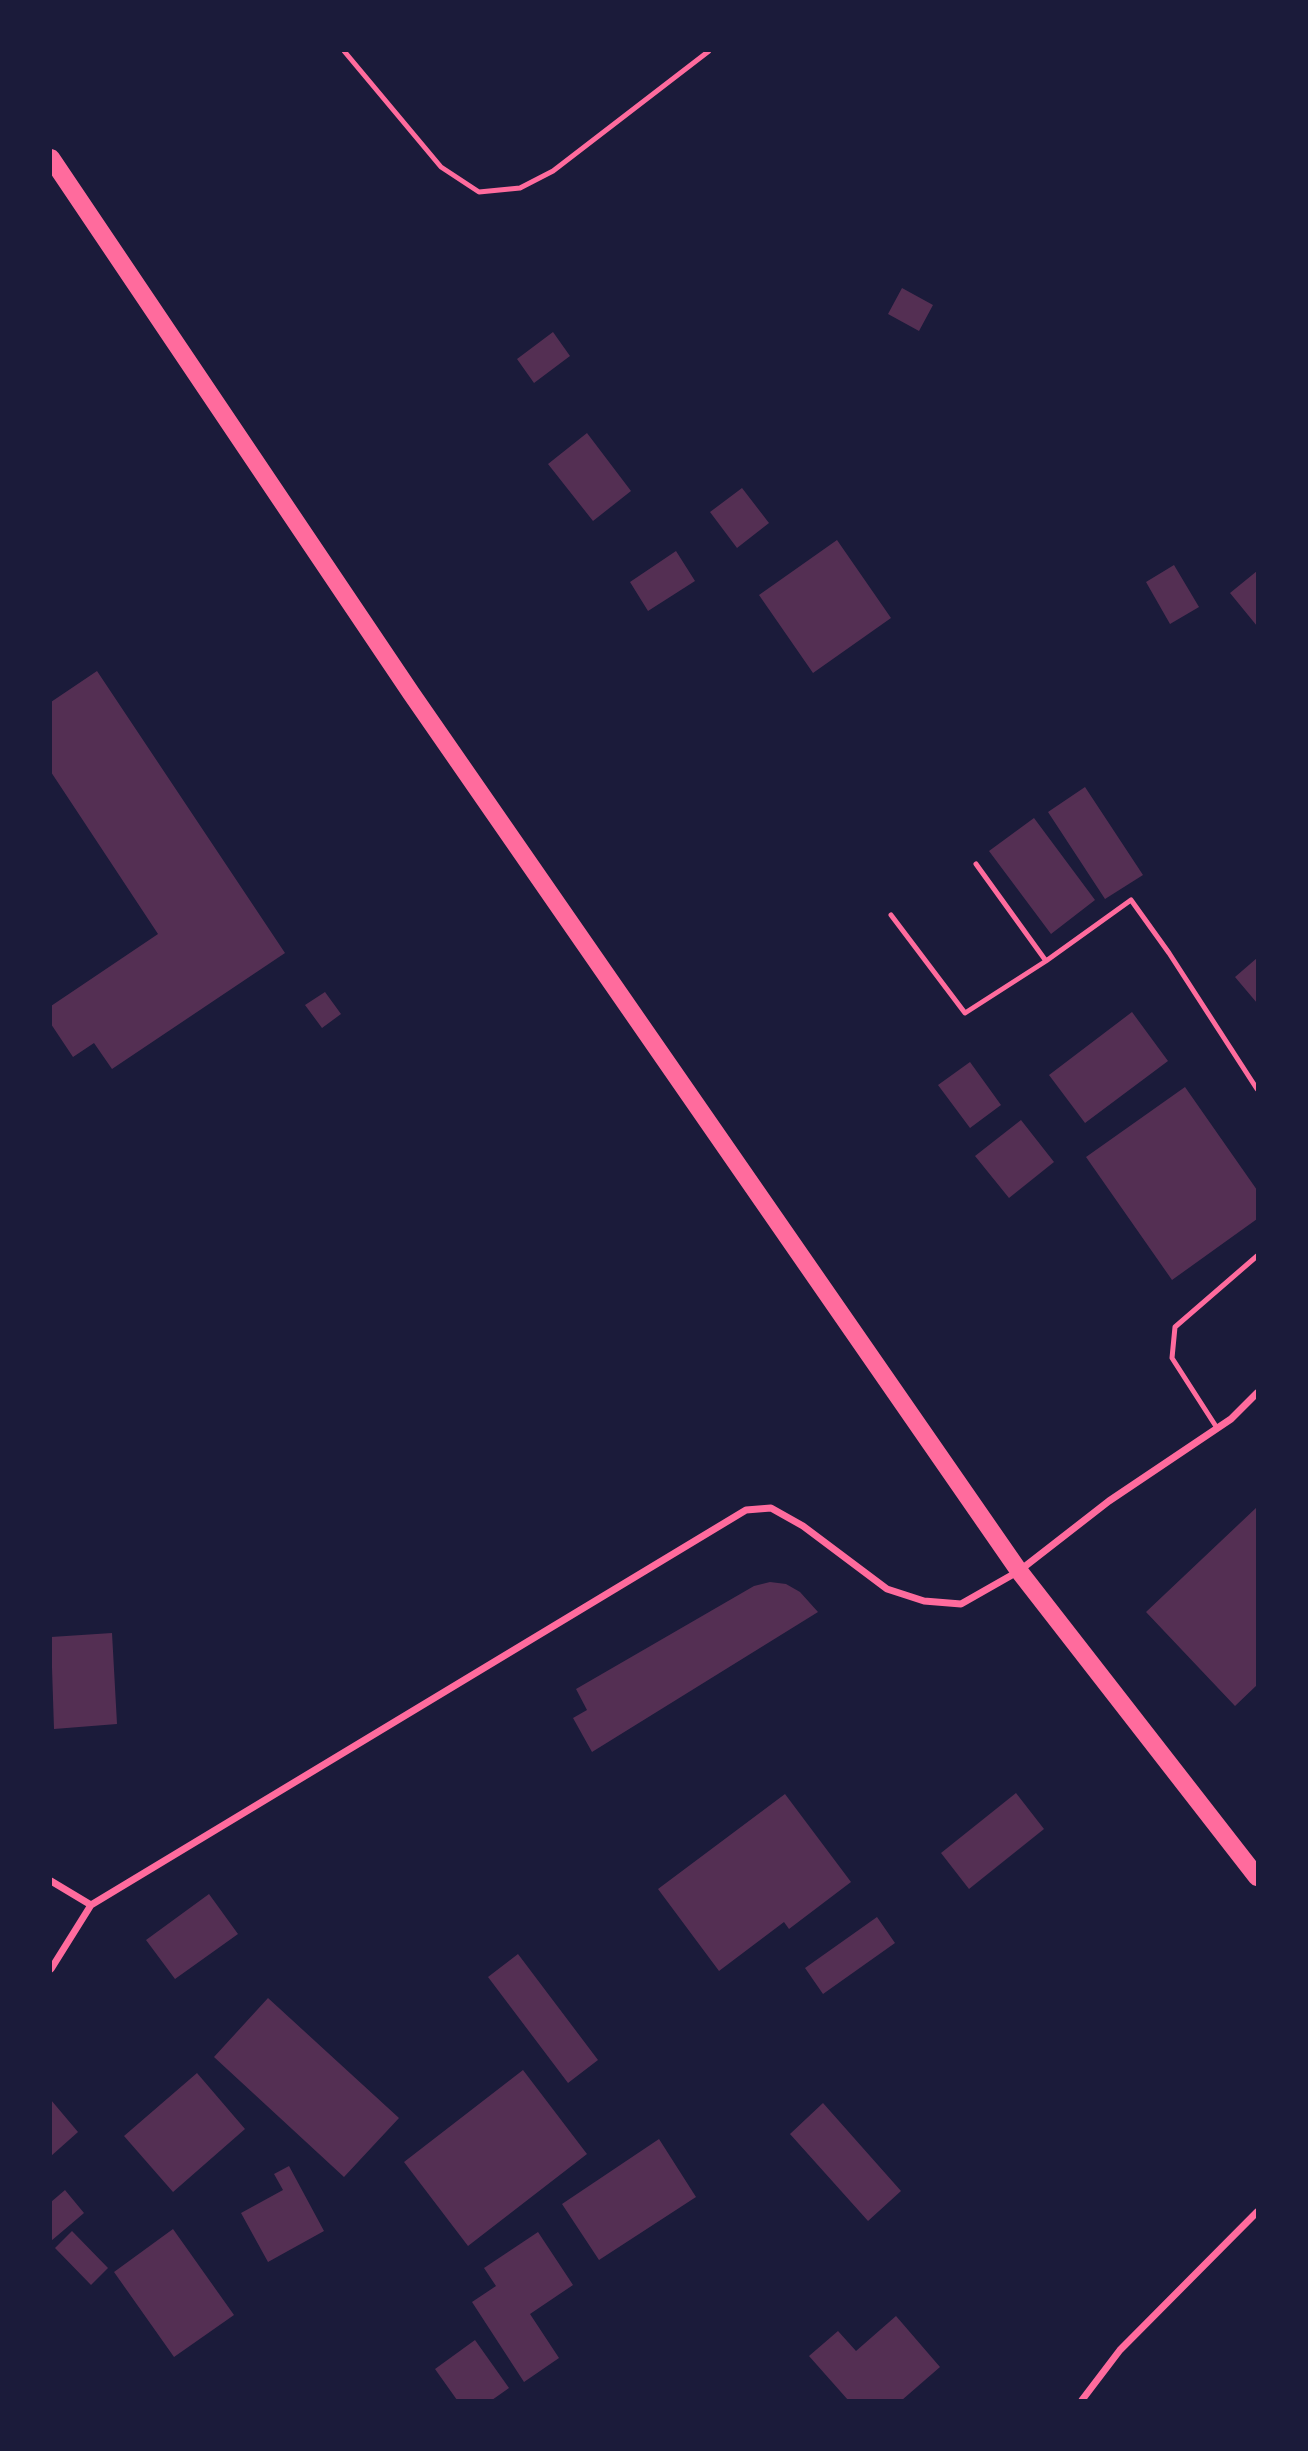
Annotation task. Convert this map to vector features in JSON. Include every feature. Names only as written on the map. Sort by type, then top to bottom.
[{"type":"main road","points":[[51,159],[411,693],[1019,1571],[1257,1877]]},
{"type":"street","points":[[51,1969],[91,1905],[746,1510],[771,1508],[803,1526],[887,1589],[924,1601],[961,1604],[1019,1571],[1109,1501],[1231,1419],[1257,1393]]},
{"type":"street","points":[[51,1881],[91,1905]]},
{"type":"street","points":[[1082,2400],[1121,2350],[1257,2212]]},
{"type":"lane","points":[[346,52],[441,167],[479,191],[520,188],[553,171],[709,51]]},
{"type":"lane","points":[[976,864],[1046,961]]},
{"type":"lane","points":[[891,915],[965,1013],[1046,961],[1131,900],[1169,953],[1257,1089]]},
{"type":"lane","points":[[1217,1428],[1172,1358],[1175,1327],[1257,1256]]},
{"type":"building","points":[[902,288],[933,305],[919,331],[888,314]]},
{"type":"building","points":[[553,332],[570,356],[534,383],[517,359]]},
{"type":"building","points":[[587,433],[631,491],[593,521],[548,464]]},
{"type":"building","points":[[742,488],[769,523],[737,548],[710,512]]},
{"type":"building","points":[[837,540],[891,618],[813,673],[759,595]]},
{"type":"building","points":[[676,551],[695,581],[648,611],[630,582]]},
{"type":"building","points":[[1174,565],[1199,607],[1170,624],[1146,582]]},
{"type":"building","points":[[1257,571],[1257,626],[1230,593]]},
{"type":"building","points":[[97,671],[285,953],[112,1069],[94,1043],[73,1057],[51,1024],[51,1006],[158,934],[51,772],[51,702]]},
{"type":"building","points":[[1085,787],[1143,875],[1105,899],[1048,812]]},
{"type":"building","points":[[1034,818],[1095,900],[1051,934],[989,851]]},
{"type":"building","points":[[1257,958],[1257,1003],[1235,977]]},
{"type":"building","points":[[325,992],[341,1014],[322,1028],[305,1005]]},
{"type":"building","points":[[1132,1012],[1168,1061],[1085,1123],[1049,1075]]},
{"type":"building","points":[[970,1062],[1001,1105],[970,1128],[938,1085]]},
{"type":"building","points":[[1185,1087],[1257,1190],[1257,1219],[1172,1280],[1086,1157]]},
{"type":"building","points":[[1021,1120],[1054,1162],[1009,1198],[975,1156]]},
{"type":"building","points":[[1257,1507],[1257,1685],[1235,1706],[1146,1612]]},
{"type":"building","points":[[770,1582],[786,1584],[800,1592],[818,1612],[592,1752],[573,1718],[587,1710],[576,1689],[754,1586]]},
{"type":"building","points":[[112,1633],[117,1724],[54,1729],[51,1637]]},
{"type":"building","points":[[1016,1793],[1044,1829],[969,1889],[941,1853]]},
{"type":"building","points":[[785,1794],[851,1882],[789,1929],[784,1922],[719,1971],[658,1889]]},
{"type":"building","points":[[209,1894],[238,1934],[175,1979],[146,1940]]},
{"type":"building","points":[[877,1917],[895,1943],[823,1994],[805,1968]]},
{"type":"building","points":[[518,1954],[598,2060],[568,2083],[488,1977]]},
{"type":"building","points":[[268,1998],[399,2118],[344,2177],[214,2057]]},
{"type":"building","points":[[523,2070],[587,2154],[468,2246],[404,2162]]},
{"type":"building","points":[[197,2073],[245,2129],[173,2192],[124,2136]]},
{"type":"building","points":[[51,2100],[78,2132],[51,2156]]},
{"type":"building","points":[[823,2103],[901,2191],[868,2221],[790,2134]]},
{"type":"building","points":[[659,2139],[696,2197],[599,2260],[562,2204]]},
{"type":"building","points":[[289,2166],[324,2231],[268,2262],[241,2213],[283,2190],[274,2174]]},
{"type":"building","points":[[65,2190],[84,2213],[51,2241],[51,2202]]},
{"type":"building","points":[[173,2229],[234,2315],[174,2357],[114,2272]]},
{"type":"building","points":[[72,2231],[108,2268],[91,2285],[55,2248]]},
{"type":"building","points":[[538,2232],[573,2285],[530,2314],[559,2358],[524,2382],[472,2302],[496,2286],[484,2268]]},
{"type":"building","points":[[896,2316],[940,2367],[902,2400],[848,2400],[809,2356],[838,2331],[856,2351]]},
{"type":"building","points":[[475,2340],[509,2388],[492,2400],[457,2400],[435,2369]]}]
